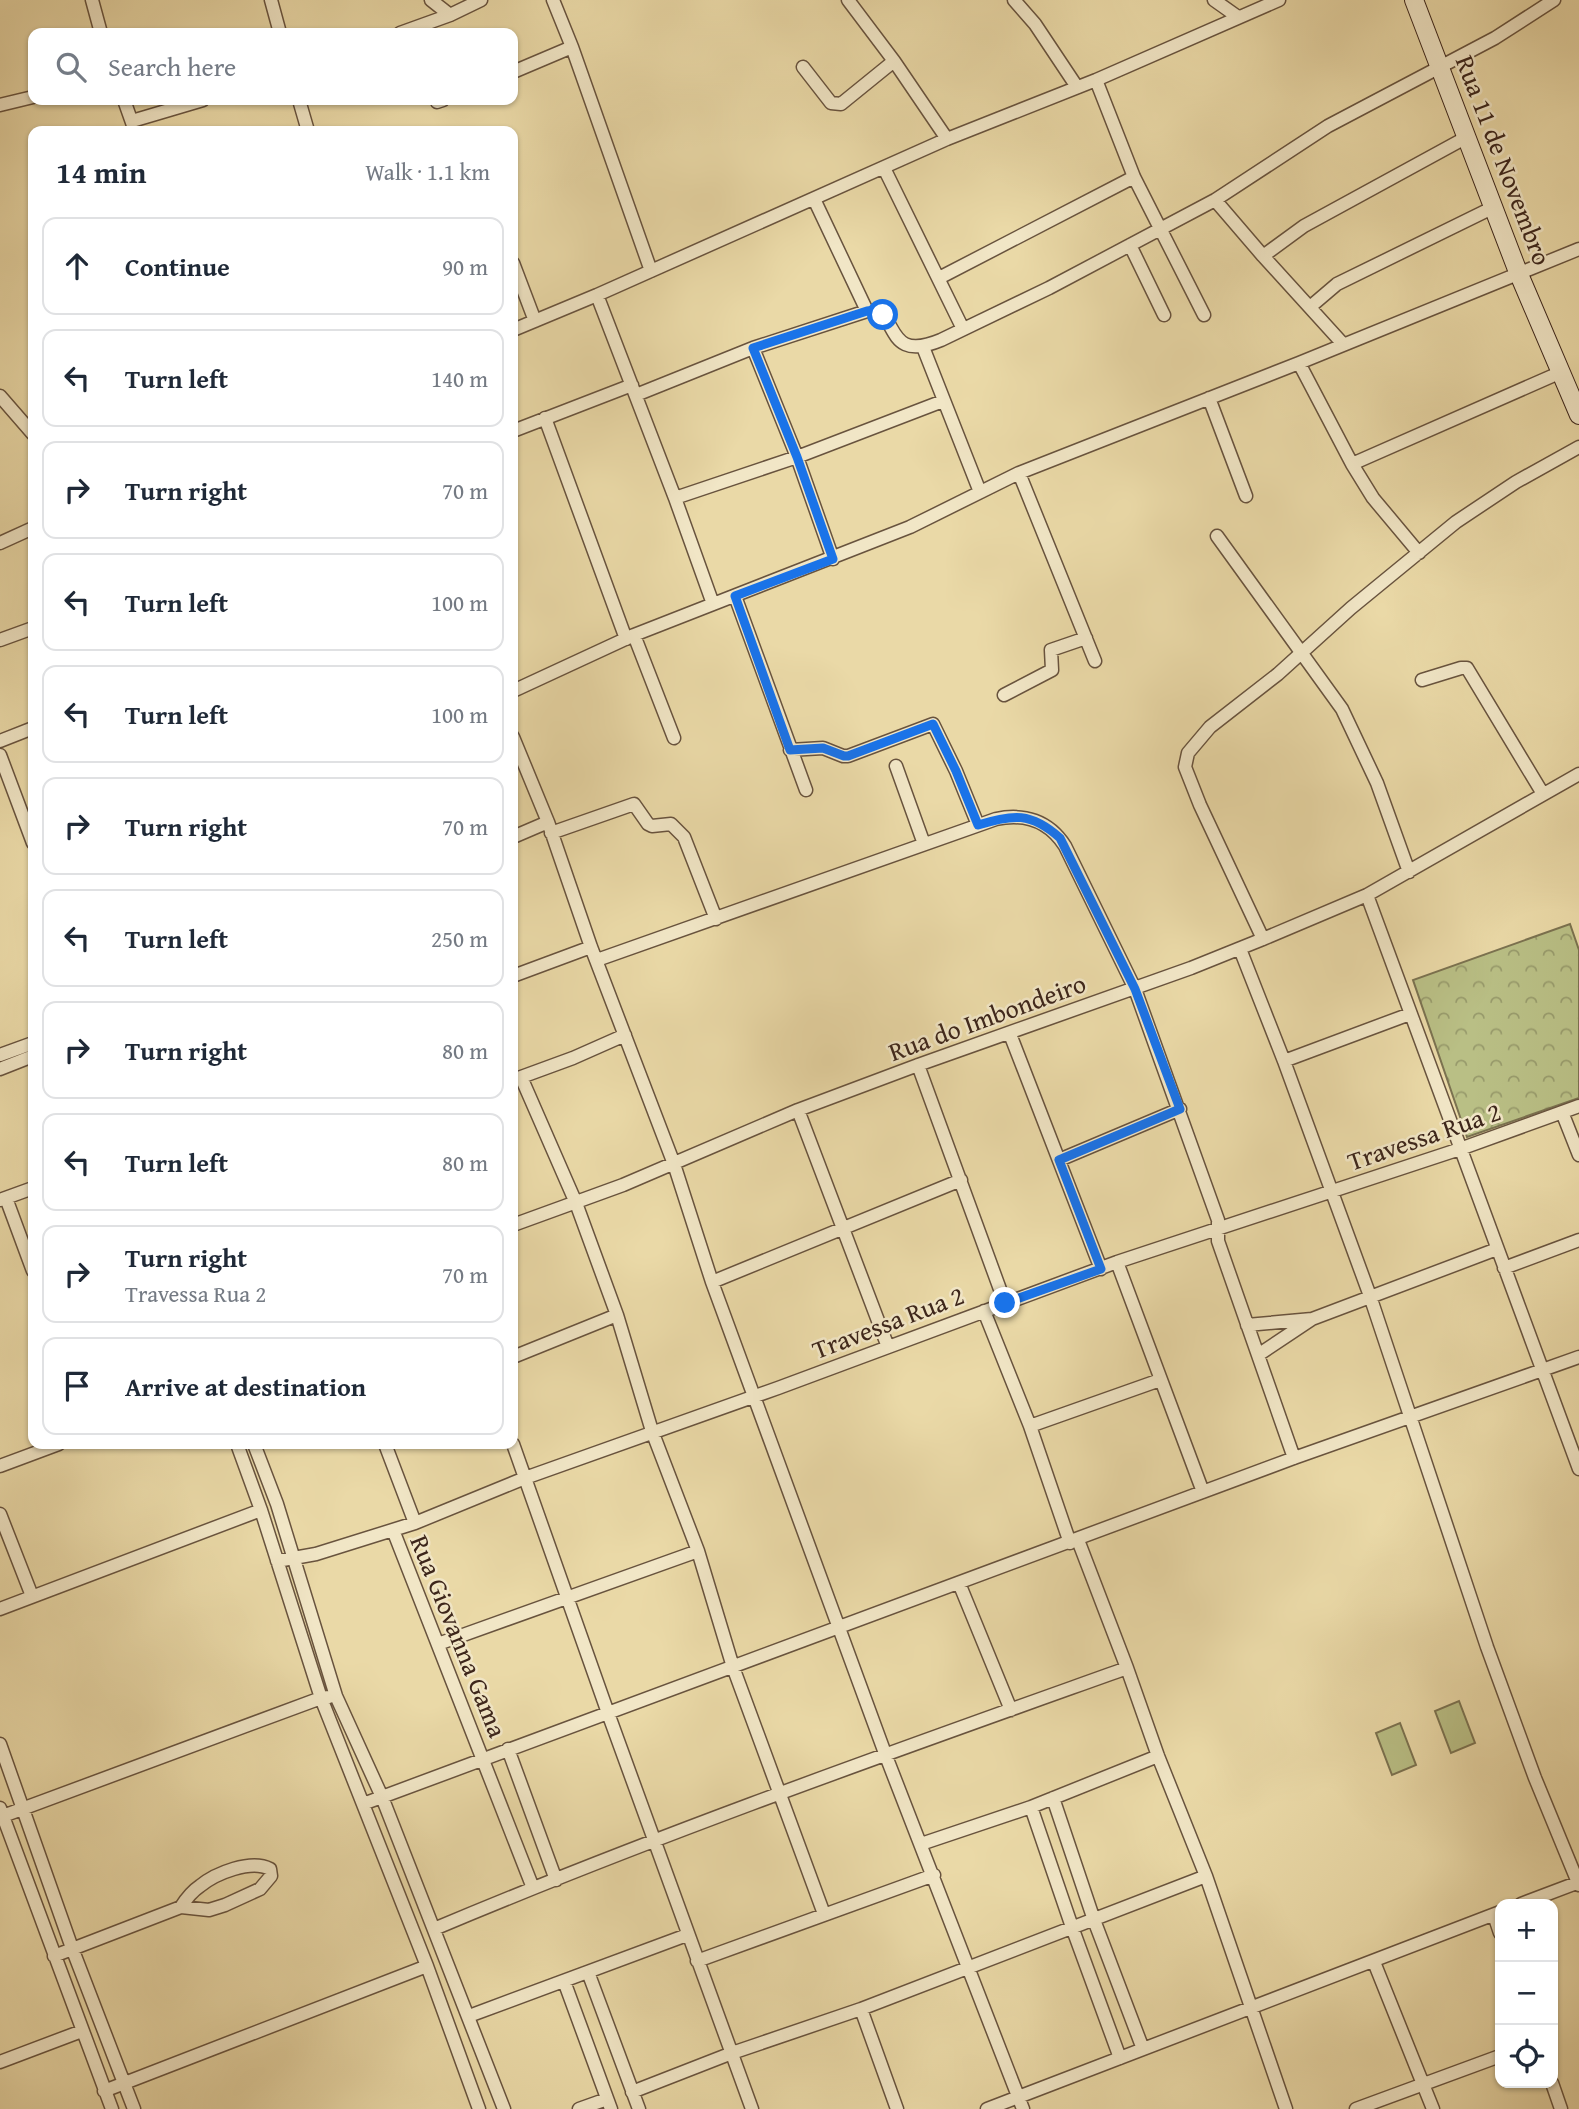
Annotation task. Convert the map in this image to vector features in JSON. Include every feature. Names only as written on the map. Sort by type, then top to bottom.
[{"type":"main road","name":"Rua 11 de Novembro","points":[[1414,0],[1518,272],[1579,415]]},
{"type":"street","points":[[92,0],[100,28]]},
{"type":"street","points":[[271,0],[279,28]]},
{"type":"street","points":[[431,0],[450,15]]},
{"type":"street","points":[[414,28],[481,0]]},
{"type":"street","points":[[553,0],[651,271]]},
{"type":"street","points":[[848,0],[947,139]]},
{"type":"street","points":[[1014,0],[1035,24],[1077,87]]},
{"type":"street","points":[[1214,0],[1238,18]]},
{"type":"street","points":[[518,328],[947,139],[1096,80],[1279,0]]},
{"type":"street","points":[[518,429],[867,311],[875,310],[883,315],[900,343],[923,347],[1049,288],[1215,200],[1328,126],[1495,38],[1554,0]]},
{"type":"street","points":[[518,70],[572,47]]},
{"type":"street","points":[[803,66],[831,103],[836,105],[841,104],[894,61]]},
{"type":"street","points":[[1096,80],[1134,177],[1203,315]]},
{"type":"street","points":[[0,105],[28,98]]},
{"type":"street","points":[[126,105],[134,126],[190,105]]},
{"type":"street","points":[[301,105],[307,126]]},
{"type":"street","points":[[1263,256],[1304,226],[1467,137]]},
{"type":"street","points":[[884,168],[963,329]]},
{"type":"street","points":[[939,278],[1134,177]]},
{"type":"street","points":[[814,199],[867,311]]},
{"type":"street","points":[[1215,200],[1343,344]]},
{"type":"street","points":[[1310,307],[1337,284],[1494,207]]},
{"type":"street","points":[[1130,245],[1164,315]]},
{"type":"street","points":[[518,689],[630,637],[910,527],[1019,473],[1579,249]]},
{"type":"street","points":[[518,276],[535,321]]},
{"type":"street","points":[[597,295],[713,604]]},
{"type":"street","points":[[923,347],[980,492]]},
{"type":"street","points":[[753,348],[797,457],[833,559]]},
{"type":"street","points":[[1299,363],[1373,498],[1419,553]]},
{"type":"street","points":[[1352,464],[1559,373]]},
{"type":"street","points":[[0,396],[28,429]]},
{"type":"street","points":[[1209,398],[1246,496]]},
{"type":"street","points":[[675,498],[797,457],[943,401]]},
{"type":"street","points":[[545,418],[630,637],[674,738]]},
{"type":"street","points":[[1263,939],[1200,806],[1185,767],[1185,760],[1195,743],[1210,727],[1301,654],[1351,608],[1484,502],[1579,447]]},
{"type":"street","points":[[1019,473],[1095,661]]},
{"type":"street","points":[[0,544],[28,530]]},
{"type":"street","points":[[1217,537],[1337,701],[1355,733],[1377,783],[1409,872]]},
{"type":"street","points":[[735,596],[806,790]]},
{"type":"street","points":[[0,640],[28,630]]},
{"type":"street","points":[[1004,695],[1050,672],[1053,668],[1049,655],[1051,650],[1086,638]]},
{"type":"street","points":[[1422,680],[1467,668],[1543,794]]},
{"type":"street","points":[[790,750],[823,748],[848,756],[933,724],[978,825]]},
{"type":"street","points":[[0,741],[28,730]]},
{"type":"street","points":[[518,750],[674,1164],[712,1282],[886,1756],[1021,2103]]},
{"type":"street","points":[[0,755],[28,830]]},
{"type":"street","points":[[896,766],[924,844]]},
{"type":"street","name":"Rua do Imbondeiro","points":[[518,1223],[674,1164],[798,1110],[1135,989],[1367,895],[1579,774]]},
{"type":"street","points":[[518,836],[634,804],[648,824],[671,824],[684,837],[716,919]]},
{"type":"street","points":[[597,960],[978,825],[1010,816],[1039,822],[1060,838],[1135,989],[1218,1220],[1218,1241],[1294,1458]]},
{"type":"street","points":[[1367,895],[1579,1469]]},
{"type":"street","points":[[518,974],[591,947]]},
{"type":"street","points":[[1240,948],[1370,1296],[1487,1647],[1535,1778],[1579,1883],[1535,1899]]},
{"type":"street","points":[[1284,1061],[1410,1014]]},
{"type":"street","points":[[1010,1034],[1101,1269]]},
{"type":"street","points":[[518,1079],[625,1035]]},
{"type":"street","points":[[0,1055],[28,1045]]},
{"type":"street","points":[[0,1069],[28,1058]]},
{"type":"street","points":[[918,1065],[1005,1303]]},
{"type":"street","points":[[518,1081],[576,1203],[617,1315],[652,1431],[698,1551],[733,1667],[824,1914]]},
{"type":"street","name":"Travessa Rua 2","points":[[277,1561],[316,1554],[415,1523],[525,1478],[754,1397],[1117,1262],[1460,1149],[1579,1106]]},
{"type":"street","points":[[1059,1160],[1180,1109]]},
{"type":"street","points":[[798,1110],[888,1347]]},
{"type":"street","points":[[1562,1112],[1579,1155]]},
{"type":"street","points":[[712,1282],[961,1180]]},
{"type":"street","points":[[28,1190],[3,1199],[28,1259]]},
{"type":"street","points":[[1504,1268],[1579,1240]]},
{"type":"street","points":[[1258,1355],[1312,1319],[1497,1249]]},
{"type":"street","points":[[1117,1262],[1203,1492]]},
{"type":"street","points":[[984,1311],[1074,1542],[1127,1668],[1158,1756],[1206,1876],[1286,2109]]},
{"type":"street","points":[[518,1355],[617,1315]]},
{"type":"street","points":[[1247,1325],[1312,1319]]},
{"type":"street","points":[[363,1804],[840,1629],[1294,1458],[1579,1357]]},
{"type":"street","points":[[1030,1426],[1160,1380]]},
{"type":"street","points":[[0,1466],[46,1449]]},
{"type":"street","points":[[239,1449],[321,1698],[427,1966],[479,2109]]},
{"type":"street","points":[[256,1449],[278,1504],[336,1696],[382,1797],[504,2109]]},
{"type":"street","points":[[387,1449],[415,1523]]},
{"type":"street","points":[[515,1449],[752,2109]]},
{"type":"street","points":[[0,1609],[261,1510]]},
{"type":"street","points":[[0,1514],[32,1596]]},
{"type":"street","name":"Rua Giovanna Gama","points":[[393,1530],[533,1888]]},
{"type":"street","points":[[438,1644],[698,1551]]},
{"type":"street","points":[[959,1583],[1011,1710]]},
{"type":"street","points":[[434,1929],[779,1792],[1127,1668]]},
{"type":"street","points":[[111,2109],[2,1812],[24,1808],[321,1698],[336,1696]]},
{"type":"street","points":[[0,1744],[72,1948],[134,2109]]},
{"type":"street","points":[[508,1749],[556,1880]]},
{"type":"street","points":[[921,1844],[1031,1807],[1158,1756]]},
{"type":"street","points":[[1054,1798],[1094,1920],[1143,2049]]},
{"type":"street","points":[[1031,1807],[1121,2059]]},
{"type":"street","points":[[54,1956],[181,1908],[209,1910],[243,1898],[260,1889],[271,1875],[270,1869],[262,1865],[251,1865],[220,1875],[201,1884],[189,1895],[181,1908]]},
{"type":"street","points":[[697,1961],[934,1875]]},
{"type":"street","points":[[619,2109],[732,2053],[861,2008],[1206,1876]]},
{"type":"street","points":[[987,2109],[1021,2103],[1143,2049],[1495,1915]]},
{"type":"street","points":[[469,2016],[688,1935]]},
{"type":"street","points":[[1374,1962],[1433,2109]]},
{"type":"street","points":[[104,2091],[427,1966]]},
{"type":"street","points":[[588,1972],[636,2101]]},
{"type":"street","points":[[564,1981],[607,2099]]},
{"type":"street","points":[[861,2008],[897,2109]]},
{"type":"street","points":[[0,2062],[82,2031]]},
{"type":"street","points":[[1356,2109],[1495,2058]]},
{"type":"street","points":[[579,2109],[607,2099],[627,2079]]},
{"type":"street","points":[[1554,2088],[1561,2109]]},
{"type":"green space","points":[[1570,924],[1579,950],[1579,1098],[1467,1137],[1413,980]]},
{"type":"green space","points":[[1459,1701],[1475,1743],[1451,1753],[1435,1711]]},
{"type":"green space","points":[[1400,1723],[1416,1765],[1392,1775],[1376,1733]]},
{"type":"route","points":[[883,315],[879,311],[867,311],[753,348],[797,457],[833,559],[735,596],[790,750],[823,748],[848,756],[929,723],[933,724],[978,825],[1010,816],[1024,817],[1039,822],[1060,838],[1135,989],[1180,1109],[1059,1160],[1101,1269],[1005,1303]]}]
